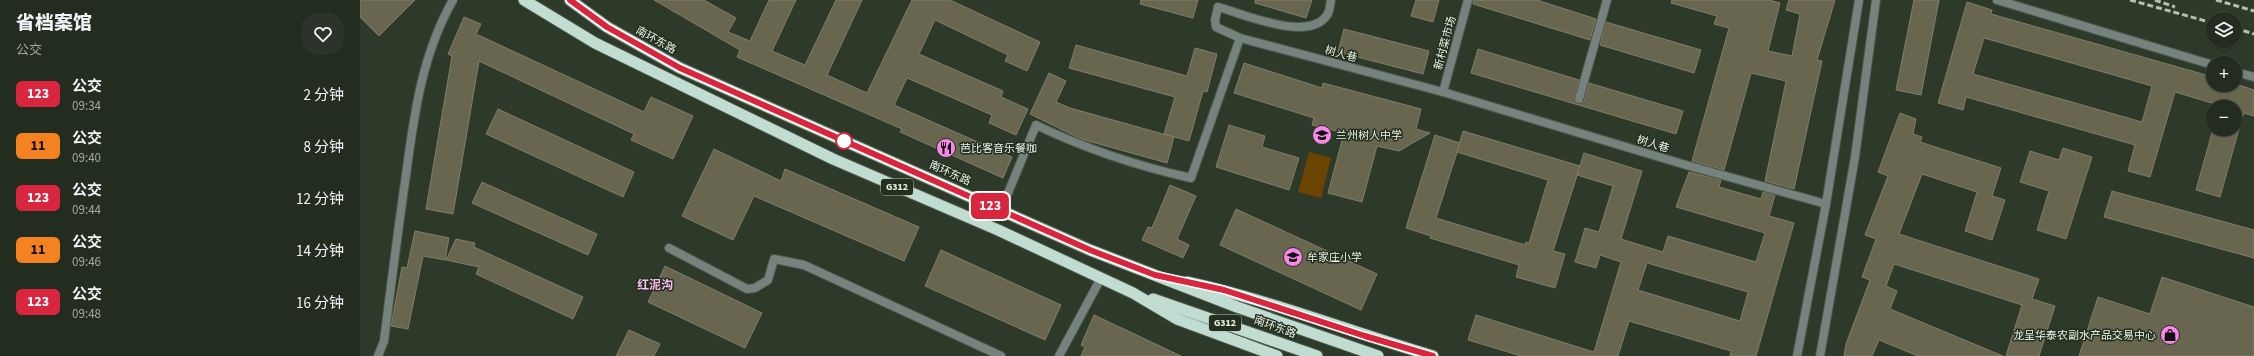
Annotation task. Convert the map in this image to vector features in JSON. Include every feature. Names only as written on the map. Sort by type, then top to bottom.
[{"type":"highway","name":"南环东路","points":[[524,0],[595,43],[833,159],[998,230],[1133,292],[1317,356]]},
{"type":"highway","name":"南环东路","points":[[570,0],[607,27],[680,68],[1090,250],[1335,342],[1378,356]]},
{"type":"highway","points":[[1155,275],[1224,290],[1365,336],[1433,356]]},
{"type":"highway","name":"南环东路","points":[[1133,292],[1177,319],[1277,356]]},
{"type":"street","points":[[378,356],[384,340],[396,239],[421,82],[441,21],[453,0]]},
{"type":"street","name":"树人巷","points":[[1331,0],[1328,14],[1320,23],[1303,28],[1289,27],[1218,7],[1215,20],[1216,27],[1240,38],[1443,92],[1686,165],[1826,204]]},
{"type":"street","name":"新村菜市场","points":[[1443,92],[1468,0]]},
{"type":"street","points":[[1578,99],[1607,0]]},
{"type":"street","points":[[1797,356],[1826,204],[1859,0]]},
{"type":"street","points":[[1820,356],[1855,157],[1876,0]]},
{"type":"street","points":[[1997,0],[2206,63]]},
{"type":"street","points":[[1001,210],[1036,125],[1069,141],[1111,157],[1146,168],[1191,178],[1240,38]]},
{"type":"street","points":[[2242,74],[2254,77]]},
{"type":"street","points":[[669,248],[747,289],[755,288],[768,280],[774,259],[804,265],[1001,356]]},
{"type":"street","points":[[1060,356],[1101,278]]},
{"type":"shaded area","points":[[1309,152],[1331,158],[1321,198],[1298,192]]},
{"type":"building","points":[[360,0],[415,0],[379,36],[360,17]]},
{"type":"building","points":[[654,0],[704,0],[736,18],[728,32],[750,41],[769,0],[796,0],[772,51],[805,65],[836,0],[862,0],[827,75],[867,93],[912,0],[950,0],[1040,42],[1027,71],[1005,61],[1008,55],[935,20],[919,54],[1003,91],[1001,97],[1028,109],[1016,135],[989,123],[992,115],[907,78],[894,105],[1012,157],[1003,178],[900,132],[902,129],[737,57],[740,50]]},
{"type":"building","points":[[1141,0],[1198,0],[1193,18],[1140,4]]},
{"type":"building","points":[[1255,0],[1312,0],[1306,18],[1255,3]]},
{"type":"building","points":[[1416,0],[1439,0],[1433,22],[1411,16]]},
{"type":"building","points":[[1473,0],[1537,0],[1596,19],[1590,40],[1473,4]]},
{"type":"building","points":[[1672,0],[1769,0],[1780,3],[1768,51],[1792,56],[1800,14],[1786,10],[1789,0],[1835,0],[1817,60],[1822,61],[1794,189],[1765,181],[1786,81],[1751,73],[1724,170],[1692,161],[1729,28],[1714,24],[1717,16],[1671,3]]},
{"type":"building","points":[[1914,0],[1939,0],[1921,95],[1896,90]]},
{"type":"building","points":[[1967,2],[1992,10],[1991,14],[2206,75],[2206,92],[2242,92],[2242,86],[2254,90],[2254,116],[2244,113],[2242,115],[2242,100],[2206,100],[2206,101],[2175,92],[2150,177],[2128,171],[2135,145],[1966,97],[1963,110],[1938,103]],"holes":[[[1984,38],[2152,86],[2142,122],[1973,74]]]},
{"type":"building","points":[[464,17],[481,24],[476,34],[644,112],[651,97],[693,116],[673,159],[631,140],[634,134],[479,61],[453,214],[426,209],[452,56],[448,54]]},
{"type":"building","points":[[1606,22],[1701,50],[1694,73],[1600,45]]},
{"type":"building","points":[[1344,29],[1429,51],[1423,74],[1338,52]]},
{"type":"building","points":[[1076,45],[1187,76],[1195,48],[1217,54],[1207,92],[1203,91],[1189,141],[1164,134],[1175,97],[1069,68]]},
{"type":"building","points":[[1478,49],[1579,80],[1574,98],[1577,104],[1584,101],[1589,83],[1683,111],[1676,134],[1471,73]]},
{"type":"building","points":[[1244,63],[1322,88],[1323,83],[1421,109],[1416,129],[1430,133],[1399,151],[1377,146],[1362,202],[1328,193],[1344,133],[1312,125],[1314,118],[1234,93]]},
{"type":"building","points":[[1049,73],[1066,81],[1056,102],[1070,108],[1174,137],[1167,163],[1081,139],[1030,114]]},
{"type":"building","points":[[498,109],[634,172],[623,197],[486,134]]},
{"type":"building","points":[[1900,113],[1916,119],[1913,134],[1922,137],[1920,142],[2001,168],[1992,196],[2005,200],[1992,240],[1965,231],[1977,192],[1922,174],[1899,234],[2039,279],[2032,299],[2055,306],[2039,356],[2006,356],[2022,305],[1894,264],[1886,286],[1897,291],[1890,309],[2003,356],[1918,356],[1879,340],[1872,356],[1844,356],[1846,344],[1870,280],[1862,277],[1876,239],[1865,235],[1888,176],[1878,172]]},
{"type":"building","points":[[1229,125],[1265,136],[1262,147],[1299,158],[1289,190],[1216,167]]},
{"type":"building","points":[[1463,131],[1580,166],[1553,251],[1565,254],[1555,288],[1516,277],[1519,265],[1430,238],[1431,236],[1406,228],[1435,135],[1460,143]],"holes":[[[1457,152],[1548,180],[1529,243],[1526,242],[1525,245],[1436,218]]]},
{"type":"building","points":[[2211,136],[2237,136],[2220,197],[2196,190]]},
{"type":"building","points":[[2063,148],[2092,157],[2066,239],[2037,230],[2049,191],[2020,182],[2030,151],[2059,160]]},
{"type":"building","points":[[714,149],[781,181],[785,169],[919,227],[904,261],[754,196],[733,240],[682,216]]},
{"type":"building","points":[[1584,153],[1642,171],[1621,239],[1663,252],[1668,236],[1756,262],[1765,233],[1676,207],[1689,172],[1721,180],[1719,187],[1761,199],[1763,192],[1775,195],[1769,216],[1794,223],[1756,356],[1730,356],[1731,351],[1629,321],[1618,356],[1521,356],[1468,340],[1476,315],[1594,352],[1621,262],[1600,255],[1596,268],[1575,262],[1585,228],[1599,232],[1613,186],[1577,175]],"holes":[[[1647,263],[1748,292],[1740,321],[1638,290]]]},
{"type":"building","points":[[482,182],[597,234],[588,255],[472,203]]},
{"type":"building","points":[[1170,185],[1196,196],[1177,239],[1189,245],[1183,258],[1142,240],[1148,227],[1152,228]]},
{"type":"building","points":[[2112,191],[2254,230],[2254,258],[2104,217]]},
{"type":"building","points":[[1236,209],[1377,274],[1361,310],[1220,245]]},
{"type":"building","points":[[415,231],[449,238],[445,260],[423,256],[408,329],[391,326],[402,267],[407,268]]},
{"type":"building","points":[[456,239],[475,243],[474,247],[583,297],[573,319],[476,274],[479,267],[446,260]]},
{"type":"building","points":[[941,250],[1061,305],[1045,340],[925,286]]},
{"type":"building","points":[[665,266],[762,313],[745,348],[648,302]]},
{"type":"building","name":"龙呈华泰农副水产品交易中心","points":[[2162,277],[2254,307],[2254,356],[2079,356],[2098,297],[2150,314]]},
{"type":"building","points":[[1094,315],[1181,356],[1081,356],[1085,347],[1081,345]]},
{"type":"building","points":[[629,330],[660,344],[654,356],[616,356]]},
{"type":"railway","points":[[2130,0],[2206,21]]},
{"type":"railway","points":[[2155,0],[2175,7]]},
{"type":"railway","points":[[2216,0],[2254,11]]},
{"type":"railway","points":[[2242,30],[2254,34]]},
{"type":"bus line","name":"123","points":[[570,0],[607,27],[680,68],[1090,250],[1155,275],[1224,290],[1365,336],[1433,356]]},
{"type":"place","name":"兰州树人中学","points":[[1322,135]]},
{"type":"place","name":"芭比客音乐餐咖","points":[[946,148]]},
{"type":"place","name":"牟家庄小学","points":[[1293,257]]},
{"type":"place","name":"龙呈华泰农副水产品交易中心","points":[[2170,335]]},
{"type":"district","name":"红泥沟","points":[[655,285]]}]
